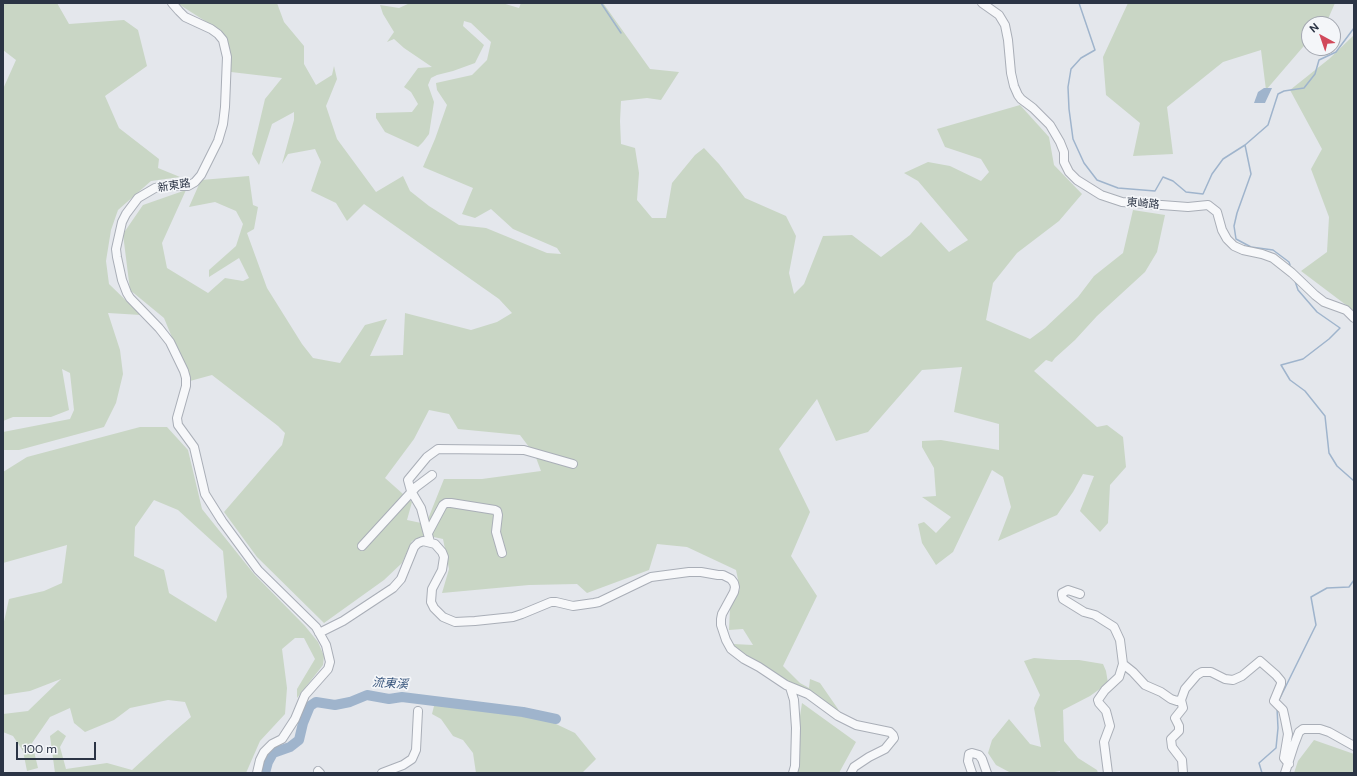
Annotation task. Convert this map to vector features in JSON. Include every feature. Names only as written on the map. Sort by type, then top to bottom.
[{"type":"street","name":"新東路","points":[[172,3],[185,17],[211,29],[223,40],[227,57],[223,124],[218,141],[201,175],[195,182],[188,186],[163,186],[155,188],[146,192],[131,206],[122,222],[116,248],[116,257],[124,287],[130,298],[159,328],[170,342],[184,371],[186,386],[178,418],[178,425],[194,447],[205,494],[222,521],[258,570],[308,619],[319,633],[326,646],[330,662],[328,669],[305,695],[295,719],[282,739],[266,749],[260,760],[257,773]]},
{"type":"street","name":"東崎路","points":[[982,3],[998,15],[1005,24],[1011,73],[1018,95],[1050,125],[1064,152],[1064,162],[1069,172],[1077,180],[1101,195],[1122,202],[1188,207],[1208,205],[1217,212],[1222,230],[1227,239],[1234,246],[1273,258],[1324,302],[1346,310],[1354,318]]},
{"type":"street","points":[[430,542],[421,508],[411,491],[408,480],[427,457],[438,449],[524,450],[573,464]]},
{"type":"street","points":[[362,546],[411,491],[432,475]]},
{"type":"street","points":[[428,533],[443,505],[446,503],[451,502],[495,510],[497,511],[498,515],[496,532],[502,553]]},
{"type":"street","points":[[319,633],[343,622],[393,588],[401,579],[414,547],[423,541],[436,544],[442,552],[444,563],[432,589],[431,602],[442,617],[454,622],[513,617],[551,602],[573,606],[600,602],[651,577],[689,572],[723,575],[732,579],[735,587],[721,619],[721,625],[728,645],[731,649],[744,659],[790,687],[808,694],[838,716],[852,724],[890,732],[893,735],[894,738],[885,750],[869,757],[854,767],[851,773]]},
{"type":"street","points":[[1080,594],[1068,590],[1062,593],[1063,599],[1084,612],[1095,615],[1114,627],[1120,640],[1123,664],[1119,677],[1105,690],[1098,700],[1106,711],[1110,726],[1104,742],[1108,773]]},
{"type":"street","points":[[1183,773],[1182,760],[1172,747],[1171,739],[1179,731],[1179,726],[1174,718],[1183,708],[1181,700],[1188,686],[1202,672],[1211,672],[1225,679],[1233,680],[1242,676],[1260,661],[1281,681],[1277,705],[1283,710],[1288,734],[1284,758],[1289,764]]},
{"type":"street","points":[[1123,664],[1145,685],[1161,692],[1171,699],[1177,701],[1181,700]]},
{"type":"street","points":[[790,687],[794,700],[796,728],[795,766],[793,773]]},
{"type":"street","points":[[382,773],[412,760],[416,750],[418,711]]},
{"type":"street","points":[[1285,773],[1299,732],[1303,729],[1320,729],[1354,746]]},
{"type":"street","points":[[972,773],[968,761],[969,754],[972,753],[979,755],[988,773]]},
{"type":"green space","points":[[3,3],[57,3],[69,24],[124,20],[138,30],[147,66],[105,96],[119,128],[159,159],[158,168],[180,177],[151,181],[118,210],[111,230],[106,261],[109,284],[141,315],[108,313],[120,350],[123,374],[116,403],[104,427],[19,450],[3,450],[3,432],[70,419],[74,410],[70,373],[62,369],[69,410],[51,417],[13,417],[3,421],[3,89],[16,60],[3,50]]},
{"type":"green space","points":[[177,3],[277,3],[284,22],[304,46],[304,64],[316,85],[332,75],[334,66],[337,79],[326,106],[337,139],[376,192],[403,176],[410,191],[429,206],[459,225],[486,228],[547,253],[561,254],[557,248],[513,229],[491,209],[475,218],[462,214],[473,188],[423,167],[447,105],[437,90],[436,83],[472,75],[487,60],[491,42],[471,23],[464,21],[463,26],[484,45],[475,63],[431,78],[428,85],[434,102],[429,134],[423,142],[418,147],[385,132],[376,118],[376,113],[412,112],[418,104],[411,92],[404,87],[418,68],[432,67],[404,48],[394,39],[387,42],[394,32],[383,14],[380,5],[399,8],[410,3],[502,3],[519,8],[521,3],[603,3],[650,69],[679,72],[661,100],[647,98],[621,101],[621,144],[635,148],[639,173],[637,200],[652,218],[666,218],[672,183],[695,155],[704,148],[719,164],[745,198],[786,216],[796,236],[789,273],[794,294],[804,284],[823,236],[852,235],[881,257],[910,235],[921,222],[949,252],[968,240],[918,181],[904,173],[928,162],[950,166],[981,181],[989,172],[981,159],[945,147],[937,129],[1020,105],[1049,137],[1054,165],[1082,194],[1059,221],[1017,253],[993,283],[986,320],[1030,339],[1045,328],[1078,297],[1094,276],[1123,253],[1133,210],[1165,215],[1157,252],[1145,272],[1097,316],[1052,362],[1046,360],[1034,371],[1097,427],[1107,425],[1123,437],[1126,467],[1110,485],[1108,523],[1100,532],[1080,511],[1094,476],[1083,474],[1057,515],[998,541],[1011,507],[1003,477],[992,470],[953,552],[936,565],[922,543],[918,524],[924,522],[936,533],[951,517],[922,497],[936,496],[934,468],[922,447],[922,441],[941,440],[999,450],[999,424],[954,412],[962,367],[922,370],[868,432],[836,441],[817,399],[779,449],[810,512],[791,556],[817,596],[783,666],[800,683],[809,688],[810,679],[820,683],[840,714],[807,691],[763,667],[736,650],[733,644],[753,645],[743,629],[729,630],[730,608],[740,589],[736,570],[687,547],[657,544],[649,570],[587,593],[577,584],[529,585],[442,593],[449,569],[443,539],[429,536],[412,541],[402,563],[384,580],[324,623],[257,557],[224,512],[282,445],[285,433],[212,375],[190,381],[164,318],[130,290],[123,234],[143,205],[186,190],[162,243],[167,268],[208,293],[225,278],[243,281],[249,278],[239,258],[209,277],[209,270],[236,246],[243,224],[236,211],[215,202],[189,207],[201,180],[249,176],[253,205],[258,207],[254,229],[247,233],[267,288],[302,344],[313,358],[340,363],[365,325],[387,319],[370,356],[403,355],[405,313],[471,330],[497,322],[512,313],[499,299],[364,204],[347,221],[336,203],[311,191],[321,162],[315,149],[288,154],[282,164],[294,120],[294,112],[272,124],[259,165],[252,154],[265,99],[282,78],[231,72],[226,40],[219,30]],"holes":[[[429,410],[449,414],[458,429],[520,435],[535,455],[541,471],[482,479],[444,479],[426,524],[407,520],[412,502],[385,478],[414,439]]]},
{"type":"green space","points":[[1128,3],[1335,3],[1329,16],[1301,16],[1301,49],[1266,90],[1261,50],[1223,62],[1167,107],[1173,154],[1133,156],[1140,123],[1106,95],[1103,57]]},
{"type":"green space","points":[[1354,35],[1354,311],[1301,271],[1327,252],[1329,217],[1311,169],[1322,149],[1290,90],[1332,56],[1341,56],[1341,47]]},
{"type":"green space","points":[[140,427],[167,427],[188,450],[202,509],[254,574],[305,626],[318,642],[324,656],[323,665],[297,698],[297,689],[315,659],[304,638],[295,638],[282,649],[287,688],[285,714],[260,741],[246,773],[55,773],[50,736],[58,730],[66,736],[60,747],[66,769],[107,763],[132,770],[191,717],[185,702],[168,700],[130,708],[114,720],[85,732],[74,723],[70,708],[50,717],[32,743],[38,768],[27,771],[23,751],[13,736],[3,732],[3,714],[28,711],[61,679],[30,691],[3,695],[3,626],[9,599],[44,591],[62,583],[67,545],[3,563],[3,472],[27,457]],"holes":[[[154,500],[178,510],[223,551],[227,597],[216,622],[169,593],[164,570],[134,556],[135,527]]]},
{"type":"green space","points":[[1034,658],[1079,660],[1103,664],[1108,683],[1090,696],[1063,710],[1064,741],[1078,758],[1097,770],[1098,773],[1060,773],[1060,771],[1049,773],[1011,773],[996,765],[988,753],[992,740],[1009,719],[1030,744],[1041,747],[1034,708],[1040,695],[1024,661]]},
{"type":"green space","points":[[802,703],[856,742],[839,773],[798,773],[796,741]]},
{"type":"green space","points":[[434,706],[520,707],[575,733],[596,759],[582,773],[476,773],[473,753],[463,740],[453,736],[441,719],[432,714]]},
{"type":"green space","points":[[1314,740],[1354,754],[1354,773],[1294,773],[1298,761]]},
{"type":"water","points":[[1264,88],[1272,88],[1265,103],[1254,103],[1258,92]]},
{"type":"waterway","points":[[601,3],[621,33]]},
{"type":"waterway","points":[[1079,3],[1095,50],[1081,58],[1071,69],[1068,87],[1069,109],[1073,139],[1084,163],[1097,180],[1118,188],[1155,191],[1163,177],[1173,181],[1186,192],[1203,194],[1212,174],[1223,159],[1245,145],[1251,174],[1237,213],[1234,226],[1236,239],[1251,247],[1273,250],[1289,262],[1290,265]]},
{"type":"waterway","points":[[1245,145],[1268,125],[1278,94],[1284,91],[1304,88],[1315,74],[1319,60],[1336,52],[1354,28]]},
{"type":"waterway","points":[[1295,281],[1298,290],[1317,312],[1340,328],[1329,339],[1303,359],[1281,365],[1290,380],[1305,391],[1325,416],[1329,453],[1337,466],[1354,481]]},
{"type":"waterway","points":[[1278,702],[1316,625],[1311,597],[1327,588],[1349,587],[1354,580]]},
{"type":"waterway","name":"流東溪","points":[[265,773],[268,762],[273,753],[290,747],[299,740],[303,723],[310,706],[316,702],[335,705],[350,702],[367,695],[389,699],[402,697],[523,712],[556,719]]},
{"type":"waterway","points":[[1262,773],[1259,763],[1276,748],[1278,728],[1277,708]]}]
